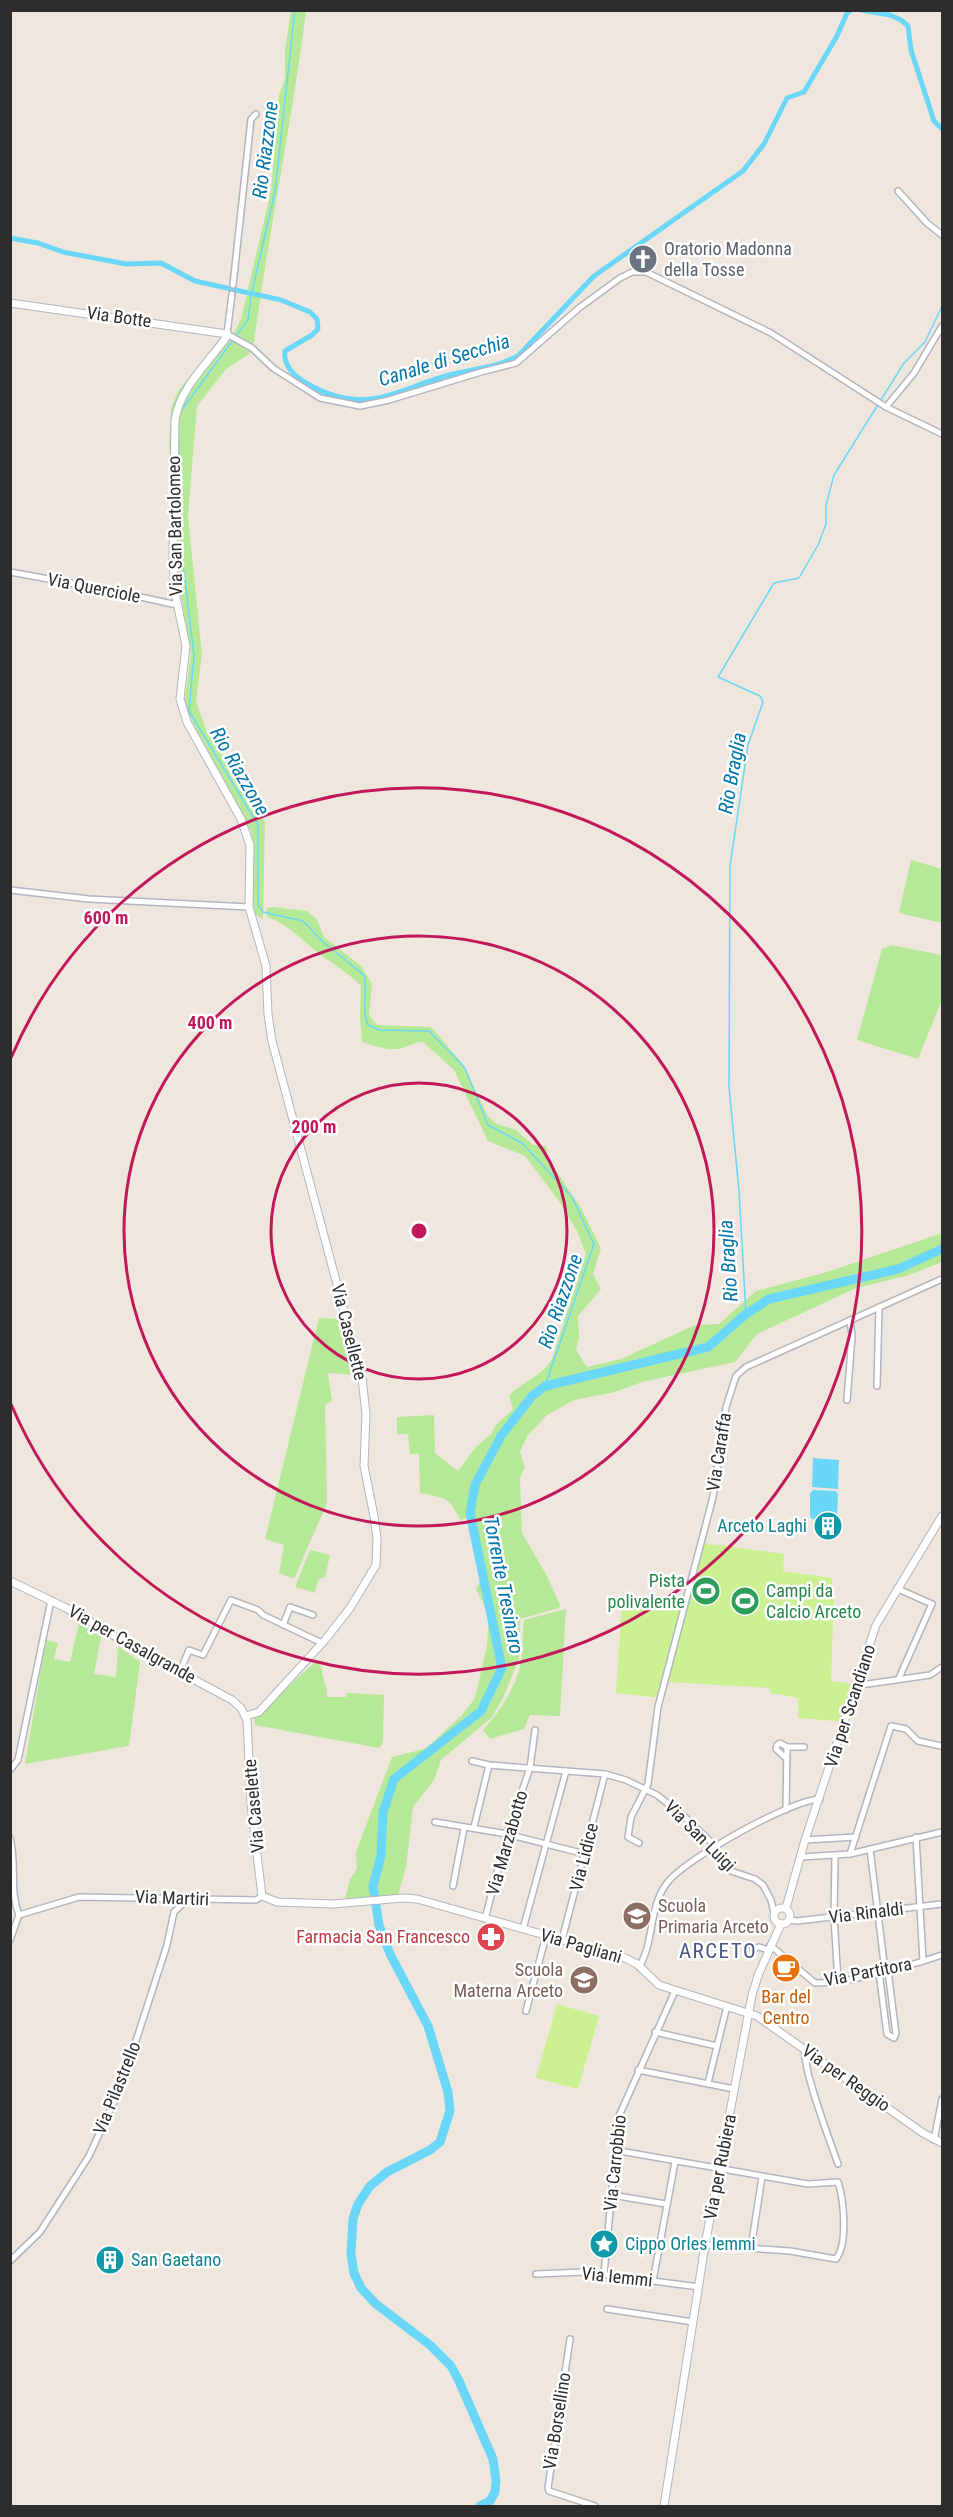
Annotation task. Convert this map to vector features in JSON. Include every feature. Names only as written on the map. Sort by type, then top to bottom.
[{"type":"street","points":[[233,285],[250,119],[256,114]]},
{"type":"street","points":[[898,191],[927,224],[942,235]]},
{"type":"street","points":[[232,294],[230,335],[240,340],[273,368],[320,398],[360,406],[389,400],[516,363],[579,308],[620,278],[632,272],[646,272],[771,333],[882,405],[942,434]]},
{"type":"street","name":"Via Botte","points":[[10,303],[230,335]]},
{"type":"street","points":[[882,405],[914,373],[942,326]]},
{"type":"street","name":"Via San Bartolomeo","points":[[230,335],[188,388],[176,415],[172,541],[177,605],[187,652],[181,692],[182,709],[249,836],[249,908]]},
{"type":"street","name":"Via Querciole","points":[[10,572],[177,605]]},
{"type":"street","points":[[10,890],[89,898],[249,908]]},
{"type":"street","name":"Via Casellette","points":[[246,1716],[259,1712],[350,1608],[376,1564],[377,1538],[364,1466],[366,1414],[362,1378],[272,1041],[268,1014],[266,966],[249,908]]},
{"type":"street","name":"Via Caraffa","points":[[639,1843],[628,1837],[631,1817],[649,1778],[658,1707],[713,1497],[719,1450],[733,1383],[740,1370],[746,1366],[942,1279]]},
{"type":"street","points":[[877,1386],[879,1307]]},
{"type":"street","points":[[848,1400],[852,1336],[850,1320]]},
{"type":"street","name":"Via per Scandiano","points":[[784,1908],[854,1686],[876,1625],[942,1516]]},
{"type":"street","name":"Via per Casalgrande","points":[[10,1581],[51,1600],[232,1700],[242,1708],[246,1716]]},
{"type":"street","points":[[898,1589],[932,1604],[899,1678]]},
{"type":"street","points":[[10,1770],[18,1760],[51,1600]]},
{"type":"street","points":[[181,1669],[189,1650],[203,1655],[231,1600],[258,1610],[283,1625],[322,1642]]},
{"type":"street","points":[[283,1625],[290,1607],[313,1615]]},
{"type":"street","points":[[930,1675],[942,1667]]},
{"type":"street","points":[[854,1686],[899,1678],[942,1674]]},
{"type":"street","name":"Via Caselette","points":[[246,1716],[251,1804],[262,1896]]},
{"type":"street","points":[[850,1854],[891,1726],[906,1729],[918,1741],[941,1746]]},
{"type":"street","name":"Via Marzabotto","points":[[485,1919],[507,1834],[530,1768],[535,1730]]},
{"type":"street","points":[[787,1759],[776,1749],[780,1743],[787,1747],[804,1747]]},
{"type":"street","points":[[786,1810],[787,1747]]},
{"type":"street","name":"Via San Luigi","points":[[472,1761],[489,1765],[605,1774],[644,1789],[671,1805],[716,1847],[722,1861],[731,1871],[755,1879],[763,1885],[774,1910]]},
{"type":"street","points":[[474,1827],[489,1765]]},
{"type":"street","points":[[523,1929],[566,1771]]},
{"type":"street","name":"Via Lidice","points":[[562,1940],[605,1774]]},
{"type":"street","points":[[639,1967],[647,1947],[656,1903],[667,1883],[684,1867],[753,1824],[820,1798]]},
{"type":"street","points":[[435,1822],[507,1834],[585,1854]]},
{"type":"street","points":[[453,1886],[464,1828]]},
{"type":"street","points":[[801,1857],[850,1854],[942,1832]]},
{"type":"street","points":[[805,1840],[856,1837]]},
{"type":"street","points":[[916,1837],[924,1961]]},
{"type":"street","points":[[10,1838],[13,1851],[14,1902],[18,1915],[10,1940]]},
{"type":"street","points":[[870,1849],[884,1971],[887,2034],[894,2038],[896,2034],[884,1971]]},
{"type":"street","points":[[835,1856],[834,1917],[838,1981]]},
{"type":"street","name":"Via Martiri","points":[[18,1915],[79,1897],[256,1900],[262,1896],[277,1902],[343,1904],[403,1898]]},
{"type":"street","name":"Via Pagliani","points":[[403,1898],[417,1899],[623,1957],[639,1967],[654,1982],[675,1991],[749,2012]]},
{"type":"street","name":"Via Pilastrello","points":[[10,2261],[40,2232],[89,2156],[122,2084],[167,1945],[174,1912],[188,1899]]},
{"type":"street","name":"Via Rinaldi","points":[[790,1920],[942,1904]]},
{"type":"street","points":[[784,1908],[790,1914],[790,1920],[786,1924],[781,1924],[774,1919],[774,1910],[784,1908]]},
{"type":"street","points":[[749,2012],[755,1983],[781,1924]]},
{"type":"street","points":[[526,2011],[546,1936]]},
{"type":"street","points":[[753,1949],[769,1948]]},
{"type":"street","name":"Via Partitora","points":[[769,1948],[815,1983],[838,1981],[884,1971],[942,1954]]},
{"type":"street","name":"Via Carrobbio","points":[[604,2274],[614,2150],[622,2106],[675,1991]]},
{"type":"street","points":[[708,2084],[727,2006]]},
{"type":"street","name":"Via per Reggio","points":[[749,2012],[942,2144]]},
{"type":"street","name":"Via per Rubiera","points":[[664,2506],[705,2245],[749,2012]]},
{"type":"street","points":[[656,2032],[717,2046]]},
{"type":"street","points":[[805,2049],[804,2057],[837,2164]]},
{"type":"street","points":[[638,2070],[734,2089]]},
{"type":"street","points":[[934,2140],[942,2099]]},
{"type":"street","points":[[614,2150],[808,2184],[838,2182],[844,2206],[836,2259],[751,2248],[705,2245]]},
{"type":"street","points":[[653,2281],[675,2162]]},
{"type":"street","points":[[751,2248],[762,2177]]},
{"type":"street","points":[[612,2195],[666,2204]]},
{"type":"street","name":"Via Iemmi","points":[[536,2274],[584,2272],[699,2287]]},
{"type":"street","points":[[607,2308],[693,2322]]},
{"type":"street","name":"Via Borsellino","points":[[570,2339],[548,2488],[549,2491],[595,2506]]},
{"type":"green space","points":[[291,11],[306,11],[254,342],[249,354],[226,369],[197,406],[188,516],[202,654],[196,701],[207,732],[265,822],[263,919],[254,914],[251,831],[184,706],[191,654],[177,571],[177,505],[169,445],[171,409],[178,391],[214,346],[230,341],[241,319],[271,191],[279,95],[285,79],[285,50]]},
{"type":"green space","points":[[911,860],[942,869],[942,923],[899,913]]},
{"type":"green space","points":[[266,908],[306,911],[316,918],[324,937],[361,966],[372,984],[369,1015],[377,1025],[431,1027],[462,1063],[488,1116],[497,1124],[516,1130],[533,1145],[546,1146],[549,1160],[581,1208],[601,1248],[593,1274],[601,1289],[578,1316],[579,1338],[576,1350],[587,1367],[621,1359],[695,1325],[719,1324],[756,1291],[827,1272],[942,1233],[942,1262],[906,1276],[856,1288],[757,1334],[735,1362],[642,1382],[615,1392],[574,1400],[547,1415],[528,1435],[520,1451],[525,1468],[520,1477],[522,1533],[546,1574],[560,1605],[559,1608],[520,1619],[519,1659],[503,1698],[492,1717],[441,1760],[434,1780],[413,1807],[406,1867],[398,1895],[345,1899],[350,1879],[357,1869],[356,1852],[392,1757],[424,1749],[462,1715],[475,1698],[487,1645],[489,1615],[476,1589],[481,1579],[467,1518],[460,1520],[453,1506],[445,1499],[420,1493],[419,1454],[410,1454],[408,1434],[397,1434],[397,1417],[434,1415],[435,1453],[458,1471],[475,1448],[513,1409],[509,1396],[543,1370],[552,1359],[586,1254],[577,1231],[559,1201],[525,1156],[488,1141],[454,1070],[423,1042],[392,1049],[362,1042],[361,986],[289,929],[267,917]]},
{"type":"green space","points":[[891,945],[942,955],[942,1000],[918,1059],[857,1040],[882,949]]},
{"type":"green space","points":[[319,1318],[342,1319],[357,1375],[328,1373],[332,1401],[325,1405],[327,1503],[294,1579],[279,1573],[284,1545],[265,1539]]},
{"type":"green space","points":[[703,1543],[784,1554],[783,1571],[832,1578],[832,1595],[834,1595],[831,1681],[858,1685],[847,1722],[798,1718],[798,1698],[770,1693],[769,1688],[669,1682],[663,1698],[616,1693],[622,1604],[683,1609]]},
{"type":"green space","points":[[310,1550],[330,1555],[325,1577],[318,1580],[315,1593],[295,1587]]},
{"type":"green space","points":[[566,1609],[560,1716],[530,1715],[524,1729],[490,1739],[483,1730],[503,1705],[518,1675],[524,1620]]},
{"type":"green space","points":[[79,1623],[101,1637],[94,1674],[116,1677],[118,1646],[140,1662],[129,1746],[25,1764],[46,1640],[58,1643],[54,1659],[70,1662]]},
{"type":"green space","points":[[315,1662],[322,1667],[327,1697],[346,1697],[346,1693],[384,1695],[383,1742],[379,1748],[255,1725],[254,1718]]},
{"type":"green space","points":[[557,2004],[599,2016],[578,2089],[536,2078]]},
{"type":"water","points":[[813,1458],[839,1460],[838,1489],[812,1487]]},
{"type":"water","points":[[813,1490],[836,1491],[838,1494],[837,1518],[834,1520],[810,1517],[810,1493]]},
{"type":"waterway","name":"Rio Riazzone","points":[[252,292],[275,191],[295,10]]},
{"type":"waterway","name":"Canale di Secchia","points":[[10,238],[38,243],[63,252],[126,264],[161,263],[195,281],[281,300],[310,312],[317,319],[318,329],[285,351],[288,366],[297,377],[326,393],[345,398],[362,400],[394,394],[449,375],[503,362],[519,355],[594,276],[743,171],[764,144],[787,98],[804,92],[837,36],[847,13],[851,10]]},
{"type":"waterway","name":"Canale di Secchia","points":[[861,10],[890,15],[908,26],[911,50],[934,121],[942,129]]},
{"type":"waterway","name":"Rio Riazzone","points":[[236,336],[248,320],[251,296]]},
{"type":"waterway","name":"Rio Braglia","points":[[746,1314],[739,1191],[729,1087],[730,866],[748,745],[763,702],[760,696],[718,677],[774,583],[799,578],[818,545],[826,524],[826,505],[834,475],[904,363],[925,342],[942,306]]},
{"type":"waterway","name":"Rio Riazzone","points":[[181,411],[233,340]]},
{"type":"waterway","name":"Rio Riazzone","points":[[178,426],[182,556],[194,656],[189,711],[258,825],[258,905],[263,912],[303,921],[323,942],[365,976],[365,1014],[368,1025],[379,1030],[429,1031],[465,1068],[488,1125],[522,1143],[572,1197],[594,1244],[545,1386]]},
{"type":"waterway","name":"Torrente Tresinaro","points":[[480,2506],[490,2501],[495,2492],[493,2459],[459,2381],[451,2366],[430,2345],[376,2304],[361,2288],[354,2273],[351,2254],[353,2219],[358,2204],[370,2186],[387,2172],[430,2150],[440,2142],[450,2111],[448,2092],[428,2026],[390,1954],[379,1925],[373,1886],[381,1856],[383,1812],[394,1779],[481,1711],[502,1668],[470,1513],[475,1485],[501,1436],[532,1396],[545,1386],[708,1347],[746,1314],[769,1299],[898,1269],[942,1249]]},
{"type":"place","name":"Oratorio Madonna della Tosse","points":[[643,259]]},
{"type":"place","name":"Arceto Laghi","points":[[828,1526]]},
{"type":"place","name":"Pista polivalente","points":[[706,1591]]},
{"type":"place","name":"Campi da Calcio Arceto","points":[[745,1601]]},
{"type":"place","name":"Scuola Primaria Arceto","points":[[637,1916]]},
{"type":"place","name":"Farmacia San Francesco","points":[[491,1937]]},
{"type":"place","name":"Bar del Centro","points":[[786,1968]]},
{"type":"place","name":"Scuola Materna Arceto","points":[[584,1980]]},
{"type":"place","name":"Cippo Orles Iemmi","points":[[604,2244]]},
{"type":"place","name":"San Gaetano","points":[[110,2260]]},
{"type":"district","name":"ARCETO","points":[[718,1951]]}]
